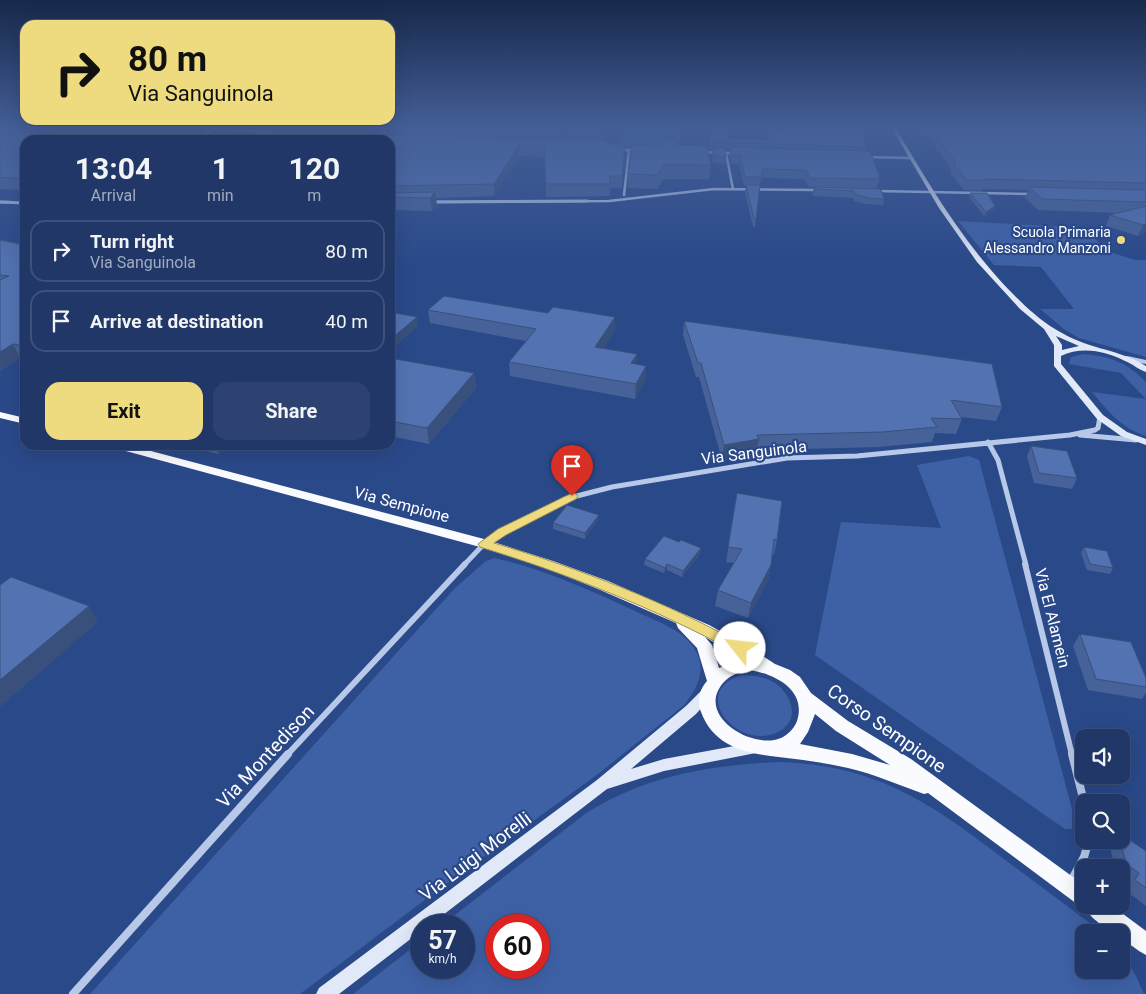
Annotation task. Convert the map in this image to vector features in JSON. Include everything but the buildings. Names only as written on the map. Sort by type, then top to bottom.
[{"type":"main road","points":[[0,414],[20,420]]},
{"type":"main road","name":"Via Sempione","points":[[134,450],[484,544],[576,574],[723,639],[769,668]]},
{"type":"main road","name":"Via Sempione","points":[[674,616],[704,645],[711,687]]},
{"type":"main road","points":[[750,664],[769,668],[794,681],[806,698],[808,706],[806,720],[800,732],[790,742],[766,748],[741,743],[722,730],[709,712],[711,687],[726,672],[737,666],[750,664]]},
{"type":"main road","name":"Corso Sempione","points":[[806,698],[842,726],[905,765],[1075,891]]},
{"type":"main road","name":"Corso Sempione","points":[[766,748],[826,754],[848,759],[898,775],[943,794]]},
{"type":"main road","points":[[1106,914],[1146,944]]},
{"type":"street","points":[[624,195],[626,173]]},
{"type":"street","points":[[729,173],[732,188]]},
{"type":"street","points":[[921,173],[958,232],[1012,296],[1048,328],[1095,350]]},
{"type":"street","points":[[429,202],[615,200],[732,188],[827,190]]},
{"type":"street","points":[[874,191],[1036,194]]},
{"type":"street","points":[[0,202],[20,203]]},
{"type":"street","points":[[1048,328],[1058,345],[1058,360],[1078,390],[1100,417],[1119,431],[1144,442]]},
{"type":"street","points":[[1058,360],[1076,349],[1095,350],[1146,362]]},
{"type":"street","points":[[1122,356],[1146,370]]},
{"type":"street","name":"Via Sanguinola","points":[[484,544],[502,532],[560,501],[604,488],[787,458],[857,456],[1070,435],[1095,430],[1098,428],[1100,417]]},
{"type":"street","name":"Via Sanguinola","points":[[1070,435],[1144,442]]},
{"type":"street","name":"Via El Alamein","points":[[988,442],[998,460],[1012,512],[1082,794]]},
{"type":"street","name":"Via Montedison","points":[[73,994],[251,794],[484,544]]},
{"type":"street","name":"Via Luigi Morelli","points":[[325,994],[602,786],[691,710],[711,687]]},
{"type":"street","name":"Via Luigi Morelli","points":[[602,786],[664,764],[766,748]]},
{"type":"street","points":[[1068,886],[1082,865],[1087,849]]},
{"type":"shaded area","points":[[958,221],[1085,228],[1107,251],[1135,260],[1146,260],[1146,357],[1079,338],[1064,329],[1040,309],[1074,309],[1041,267],[994,265]]},
{"type":"shaded area","points":[[1083,354],[1118,362],[1139,375],[1146,382],[1146,399],[1121,373],[1069,364],[1071,357]]},
{"type":"shaded area","points":[[1092,392],[1146,399],[1146,436],[1122,424]]},
{"type":"shaded area","points":[[969,456],[979,460],[1072,809],[1072,829],[1065,829],[815,655],[841,522],[941,528],[917,465]]},
{"type":"shaded area","points":[[495,558],[532,568],[585,588],[676,631],[689,642],[698,656],[700,664],[699,679],[693,693],[683,706],[598,774],[438,890],[300,994],[90,994],[455,588],[486,561]]},
{"type":"shaded area","points":[[742,675],[767,679],[775,683],[785,693],[789,699],[792,711],[788,724],[783,729],[768,735],[752,735],[738,729],[726,719],[719,707],[718,695],[726,684]]},
{"type":"shaded area","points":[[779,762],[814,765],[846,771],[902,791],[954,822],[1075,912],[1075,914],[1078,914],[1091,924],[1075,924],[1075,979],[1130,979],[1130,966],[1144,994],[353,994],[410,950],[410,979],[475,979],[475,914],[456,914],[585,814],[607,801],[630,790],[678,775],[728,766]]},
{"type":"place","name":"Scuola Primaria Alessandro Manzoni","points":[[1121,240]]},
{"type":"route","points":[[572,496],[502,532],[484,544],[590,579],[704,629],[740,648]]}]
